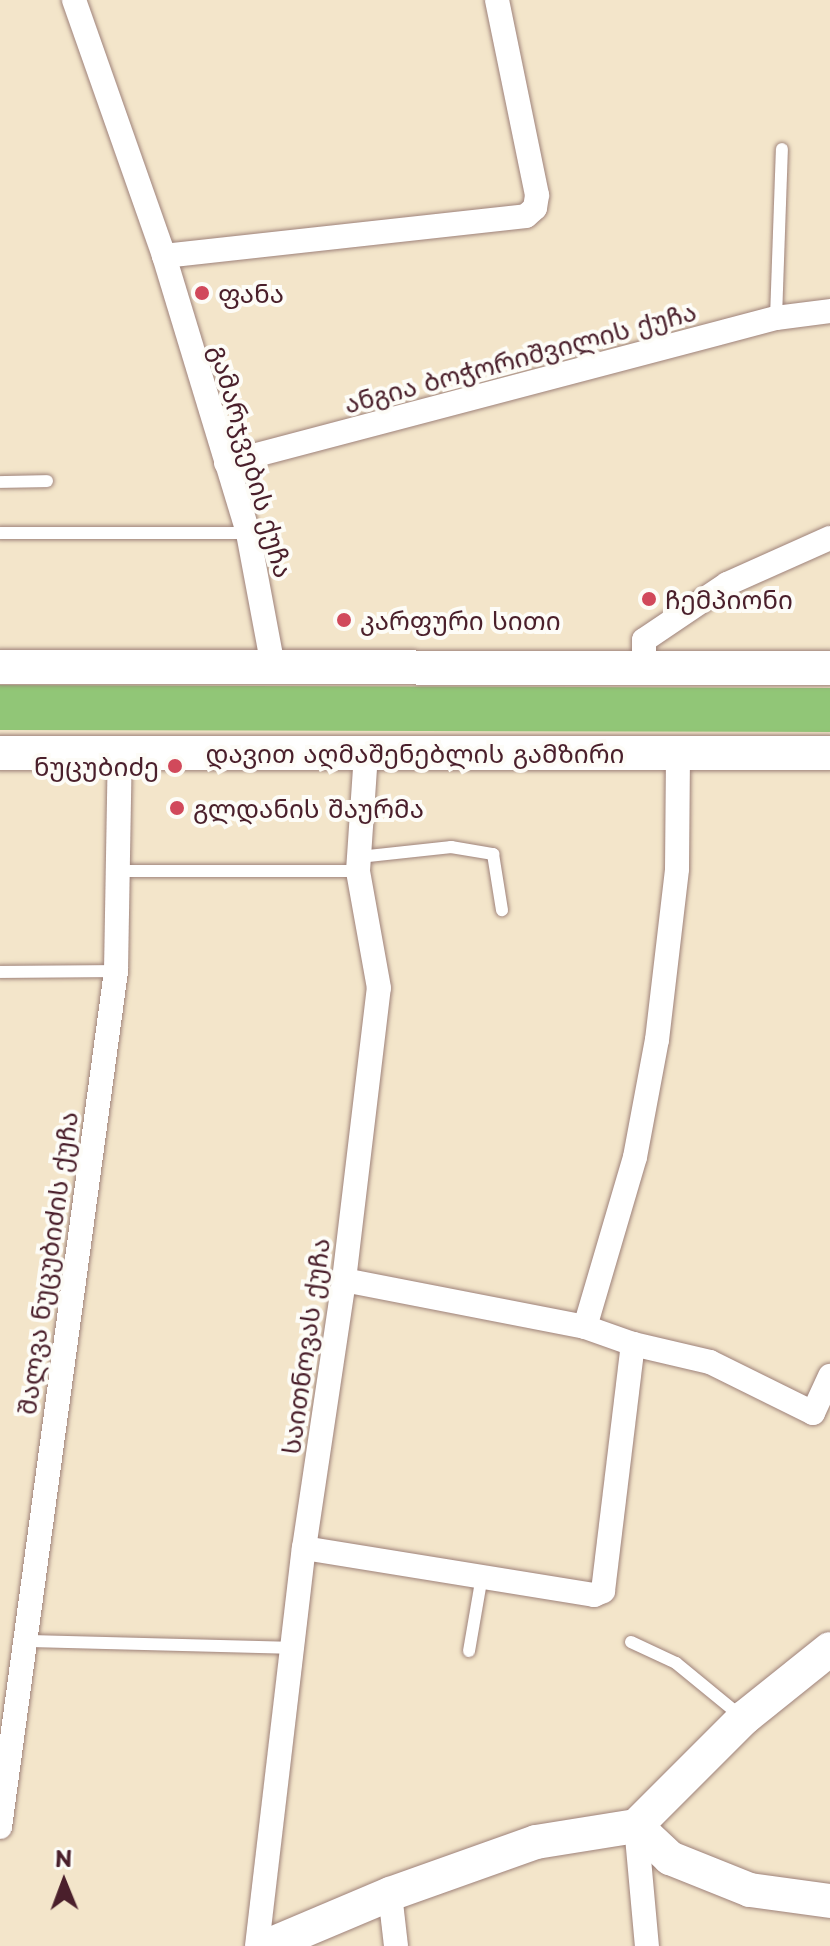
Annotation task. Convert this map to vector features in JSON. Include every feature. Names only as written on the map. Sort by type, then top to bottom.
[{"type":"main road","points":[[0,667],[830,668]]},
{"type":"main road","name":"დავით აღმაშენებლის გამზირი","points":[[0,753],[830,753]]},
{"type":"main road","points":[[267,1946],[390,1894],[536,1842],[636,1826],[744,1718],[830,1649]]},
{"type":"main road","points":[[636,1826],[670,1858],[737,1884],[830,1901]]},
{"type":"street","name":"გამარჯვების ქუჩა","points":[[74,0],[164,256],[248,533],[273,667]]},
{"type":"street","points":[[164,256],[526,216],[535,208],[537,195],[497,0]]},
{"type":"street","name":"ანგია ბოჭორიშვილის ქუჩა","points":[[226,463],[776,318],[830,311]]},
{"type":"street","points":[[644,668],[644,640],[727,584],[830,538]]},
{"type":"street","name":"შალვა ნუცუბიძის ქუჩა","points":[[0,1827],[116,971],[120,752]]},
{"type":"street","name":"საითნოვას ქუჩა","points":[[257,1946],[291,1648],[344,1280],[379,988],[358,864],[366,753]]},
{"type":"street","points":[[585,1327],[635,1157],[657,1040],[677,869],[678,753]]},
{"type":"street","points":[[344,1280],[585,1327],[633,1344],[710,1362],[813,1413],[830,1376]]},
{"type":"street","points":[[304,1548],[594,1595],[603,1591],[633,1344]]},
{"type":"street","points":[[636,1826],[647,1946]]},
{"type":"street","points":[[390,1894],[396,1946]]},
{"type":"lane","points":[[776,318],[782,149]]},
{"type":"lane","points":[[0,482],[47,481]]},
{"type":"lane","points":[[0,533],[248,533]]},
{"type":"lane","points":[[116,871],[358,864],[451,847],[493,854],[502,910]]},
{"type":"lane","points":[[0,972],[116,971]]},
{"type":"lane","points":[[469,1651],[482,1576]]},
{"type":"lane","points":[[26,1641],[291,1648]]},
{"type":"lane","points":[[631,1642],[676,1663],[744,1718]]},
{"type":"green space","points":[[0,685],[830,688],[830,732],[0,730]]},
{"type":"place","name":"ფანა","points":[[202,293]]},
{"type":"place","name":"ჩემპიონი","points":[[649,599]]},
{"type":"place","name":"კარფური სითი","points":[[344,620]]},
{"type":"place","name":"ნუცუბიძე","points":[[175,766]]},
{"type":"place","name":"გლდანის შაურმა","points":[[177,808]]}]
